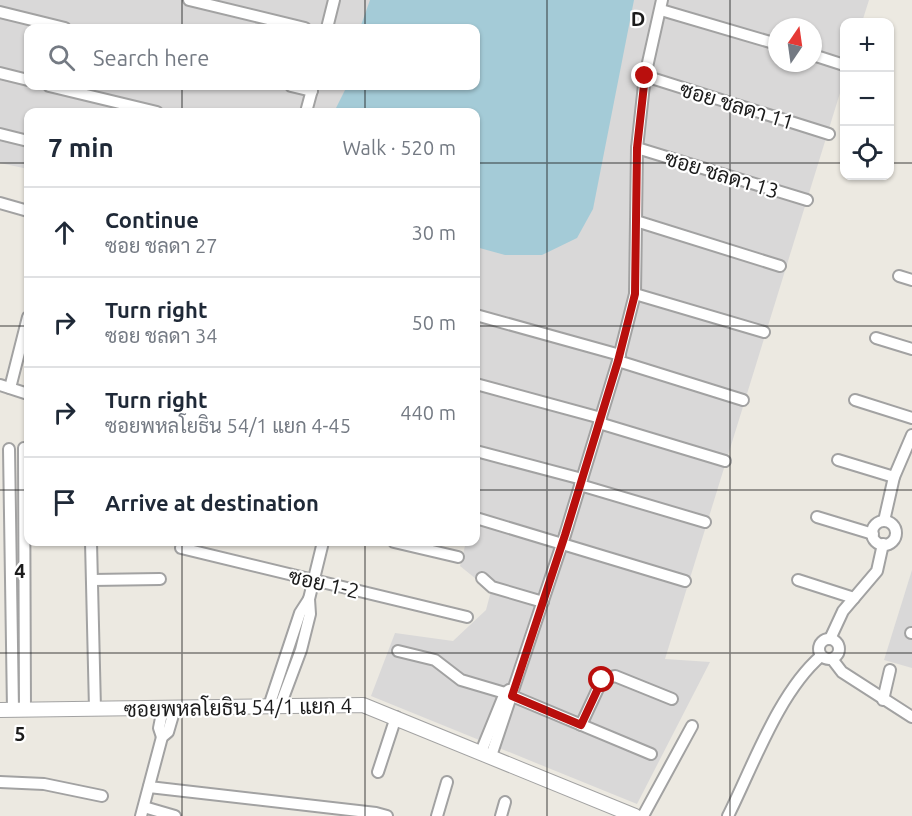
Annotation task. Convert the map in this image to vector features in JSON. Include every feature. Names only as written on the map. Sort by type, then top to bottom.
[{"type":"street","points":[[189,0],[288,24]]},
{"type":"street","points":[[328,24],[334,0]]},
{"type":"street","points":[[486,754],[563,543],[619,358],[635,294],[637,148],[645,76],[661,5],[768,41]]},
{"type":"street","points":[[0,12],[49,24]]},
{"type":"street","points":[[822,58],[840,64]]},
{"type":"street","points":[[0,73],[24,79]]},
{"type":"street","name":"ซอย ชลดา 11","points":[[645,76],[829,134]]},
{"type":"street","points":[[66,90],[140,108]]},
{"type":"street","points":[[307,108],[312,90]]},
{"type":"street","points":[[0,134],[24,140]]},
{"type":"street","name":"ซอย ชลดา 13","points":[[637,148],[807,200]]},
{"type":"street","points":[[0,203],[24,210]]},
{"type":"street","points":[[636,221],[780,266]]},
{"type":"street","points":[[899,276],[912,280]]},
{"type":"street","points":[[635,294],[764,332]]},
{"type":"street","points":[[480,316],[619,358],[742,400]]},
{"type":"street","points":[[24,329],[5,386],[24,393]]},
{"type":"street","points":[[876,338],[912,350]]},
{"type":"street","points":[[480,385],[724,461]]},
{"type":"street","points":[[855,400],[912,418]]},
{"type":"street","points":[[884,521],[894,477],[912,435]]},
{"type":"street","points":[[8,711],[12,681],[4,449],[24,448]]},
{"type":"street","points":[[480,452],[705,522]]},
{"type":"street","points":[[838,460],[894,477]]},
{"type":"street","points":[[818,518],[873,534]]},
{"type":"street","points":[[480,519],[685,581]]},
{"type":"street","points":[[884,521],[893,525],[896,534],[892,542],[883,544],[876,541],[873,534],[875,525],[884,521]]},
{"type":"street","points":[[830,639],[837,620],[877,571],[883,544]]},
{"type":"street","points":[[8,711],[25,680],[24,546]]},
{"type":"street","points":[[91,546],[95,709]]},
{"type":"street","points":[[275,706],[300,613],[309,599],[322,546]]},
{"type":"street","points":[[411,546],[458,557]]},
{"type":"street","name":"ซอย 1-2","points":[[181,548],[467,617]]},
{"type":"street","points":[[10,574],[24,574]]},
{"type":"street","points":[[482,578],[492,587],[543,602]]},
{"type":"street","points":[[92,580],[160,579]]},
{"type":"street","points":[[798,580],[854,598]]},
{"type":"street","points":[[728,816],[786,699],[802,673],[826,658],[837,655],[839,648],[830,639]]},
{"type":"street","points":[[830,639],[823,640],[819,646],[826,658],[883,700],[912,717]]},
{"type":"street","points":[[398,651],[435,660],[461,680],[510,692],[651,754]]},
{"type":"street","points":[[883,700],[890,670]]},
{"type":"street","points":[[581,725],[602,680],[608,677],[615,676],[672,699]]},
{"type":"street","points":[[12,681],[25,680]]},
{"type":"street","name":"ซอยพหลโยธิน 54/1 แยก 4","points":[[8,711],[363,705],[635,816]]},
{"type":"street","points":[[169,708],[159,728],[162,737],[143,811],[175,816]]},
{"type":"street","points":[[378,772],[396,717]]},
{"type":"street","points":[[643,816],[692,726]]},
{"type":"street","points":[[0,782],[44,784],[102,796]]},
{"type":"street","points":[[437,816],[447,782]]},
{"type":"street","points":[[149,787],[333,812],[379,815]]},
{"type":"street","points":[[501,816],[505,802]]},
{"type":"shaded area","points":[[0,0],[869,0],[863,18],[840,18],[840,93],[665,659],[710,662],[637,804],[371,696],[395,633],[453,641],[486,610],[491,591],[460,566],[465,546],[480,546],[480,108],[24,108],[24,168],[0,163]]},
{"type":"shaded area","points":[[912,570],[912,668],[884,660]]},
{"type":"water","points":[[370,0],[634,0],[593,209],[577,238],[542,255],[505,255],[480,248],[480,108],[336,108],[345,90],[480,90],[480,24],[361,24]]},
{"type":"route","points":[[602,680],[581,725],[512,696],[601,418],[635,294],[637,148],[645,76]]}]
